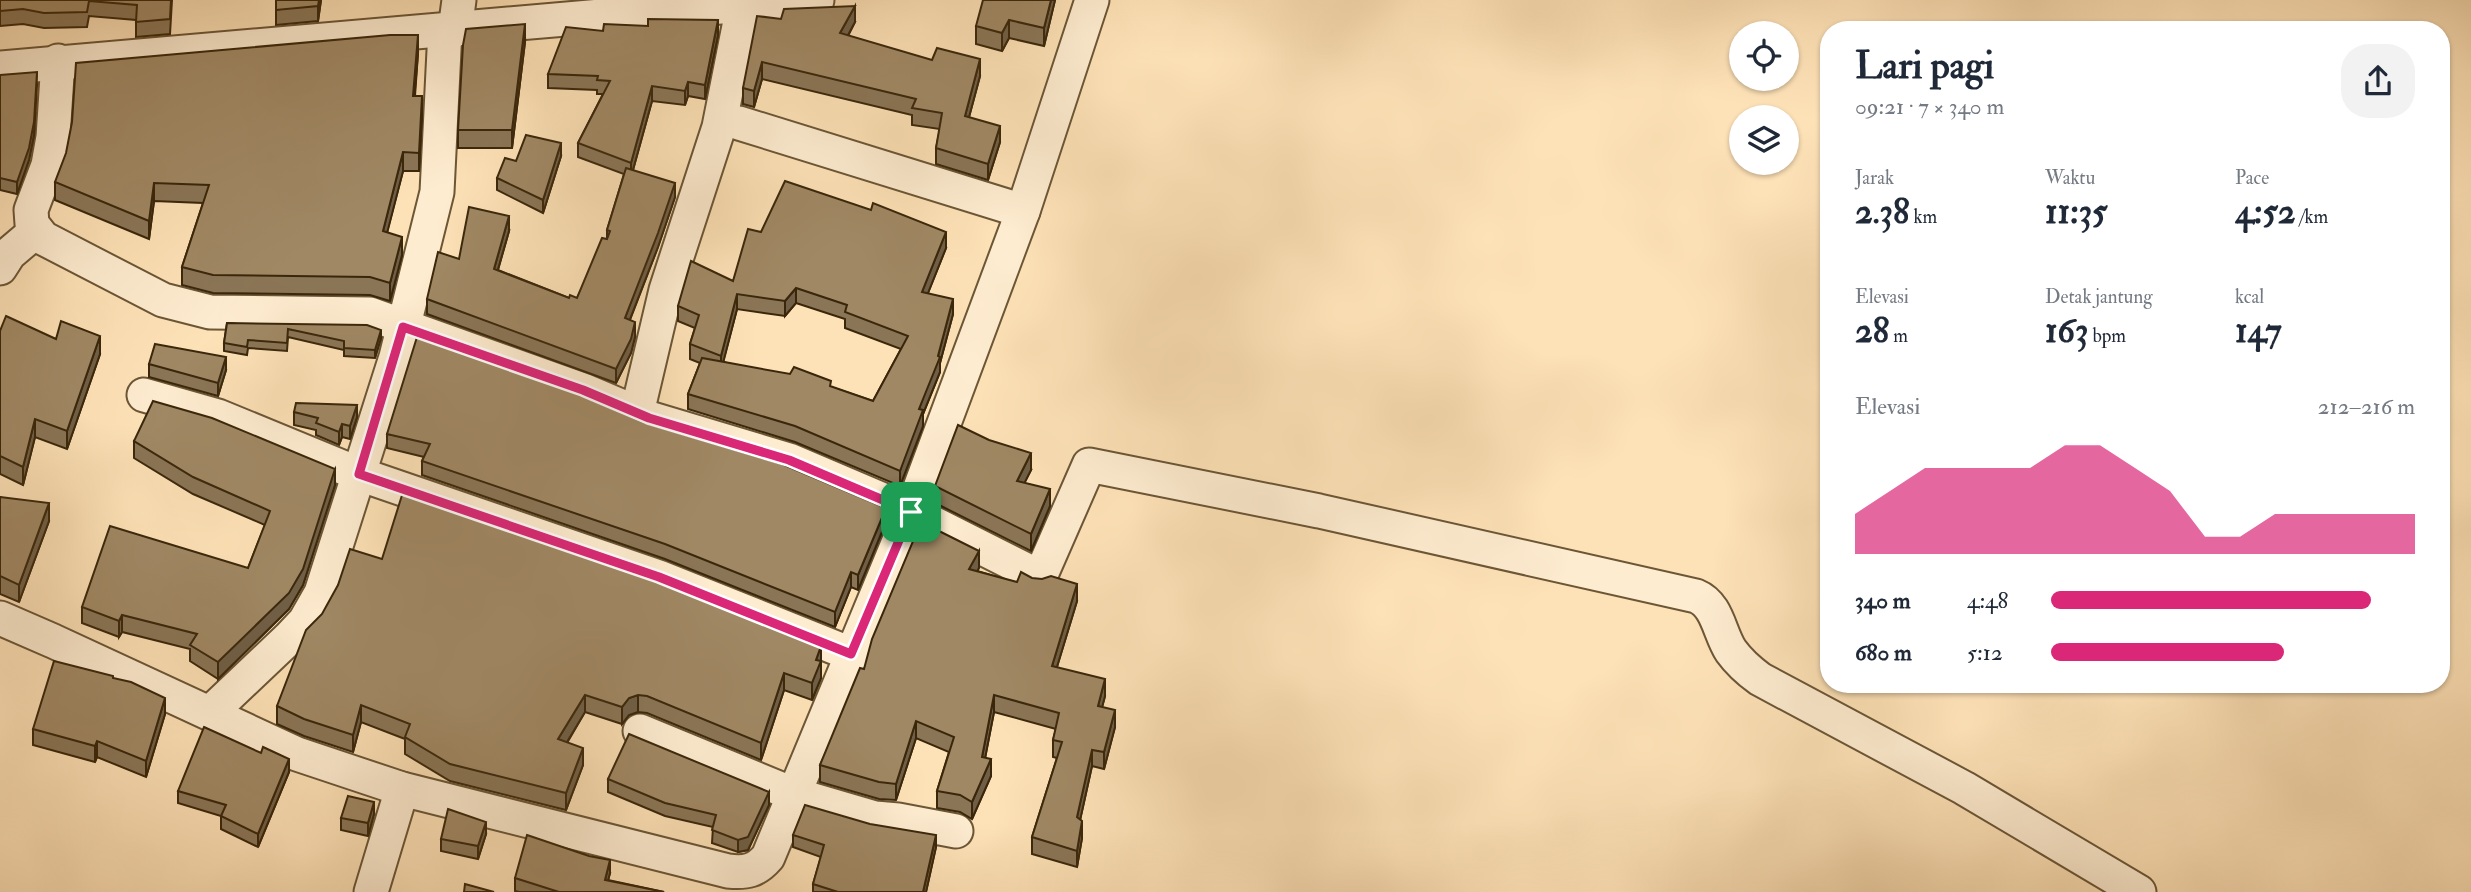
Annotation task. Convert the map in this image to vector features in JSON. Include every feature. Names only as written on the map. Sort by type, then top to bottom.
[{"type":"street","points":[[0,68],[453,20],[625,7],[743,6],[817,0]]},
{"type":"street","points":[[0,618],[297,754],[402,789],[729,872],[744,873],[759,867],[768,857],[911,512],[1023,211],[1092,0]]},
{"type":"street","points":[[637,413],[666,290],[719,127],[743,6]]},
{"type":"street","points":[[210,713],[305,621],[321,593],[403,327],[437,192],[453,20]]},
{"type":"street","points":[[58,61],[53,136],[48,165],[31,210],[32,224],[43,238],[163,300],[210,312],[370,314],[583,390],[637,413],[789,460],[911,512],[1040,577],[1089,465],[1319,511],[1696,596],[1705,600],[1712,608],[1732,653],[1760,679],[1964,788],[2139,892]]},
{"type":"street","points":[[739,123],[1023,211]]},
{"type":"street","points":[[0,268],[9,254],[36,231]]},
{"type":"street","points":[[144,395],[218,416],[359,474],[659,577],[851,654]]},
{"type":"street","points":[[640,731],[793,794],[875,818],[956,831]]},
{"type":"street","points":[[371,892],[402,789]]},
{"type":"building","points":[[0,0],[171,0],[170,19],[136,22],[137,5],[89,1],[87,12],[44,13],[23,9],[0,11]]},
{"type":"building","points":[[276,0],[319,0],[318,6],[276,10]]},
{"type":"building","points":[[983,0],[1051,0],[1044,28],[1009,20],[1002,33],[976,26]]},
{"type":"building","points":[[855,6],[840,33],[932,60],[937,48],[980,59],[965,116],[1000,126],[988,164],[936,148],[942,113],[912,108],[916,99],[762,62],[754,91],[743,88],[757,16],[781,19],[784,9]]},
{"type":"building","points":[[648,19],[718,20],[705,85],[688,82],[685,91],[652,86],[631,163],[578,143],[610,81],[597,80],[598,76],[548,74],[566,27],[603,31],[604,24],[648,26]]},
{"type":"building","points":[[525,24],[512,130],[458,130],[466,29]]},
{"type":"building","points":[[390,35],[418,35],[413,96],[422,96],[419,153],[403,152],[383,231],[402,237],[390,283],[370,277],[213,275],[182,267],[209,185],[154,183],[149,221],[55,182],[66,153],[72,122],[76,63]]},
{"type":"building","points":[[37,72],[34,122],[29,148],[17,182],[0,178],[0,75]]},
{"type":"building","points":[[526,135],[561,143],[543,200],[497,178],[505,158],[516,161]]},
{"type":"building","points":[[626,168],[675,183],[625,318],[635,322],[631,339],[616,369],[427,299],[438,252],[459,259],[469,207],[509,216],[494,269],[569,298],[570,295],[577,298],[602,238],[607,239],[610,231],[607,230]]},
{"type":"building","points":[[785,181],[871,210],[873,203],[946,232],[922,292],[953,299],[938,356],[940,357],[919,409],[923,410],[900,471],[795,426],[688,394],[702,358],[790,374],[794,367],[831,381],[830,386],[873,401],[908,336],[845,312],[847,305],[796,288],[785,301],[737,294],[721,356],[690,344],[699,315],[678,306],[691,261],[733,281],[748,229],[761,232]]},
{"type":"building","points":[[6,316],[56,339],[61,321],[100,336],[67,431],[35,419],[23,467],[0,456],[0,331]]},
{"type":"building","points":[[227,323],[367,325],[381,330],[375,350],[344,348],[344,341],[288,329],[287,343],[248,340],[247,347],[224,343]]},
{"type":"building","points":[[417,337],[576,393],[643,422],[782,464],[886,508],[858,575],[851,572],[835,612],[665,544],[422,461],[430,444],[387,434]]},
{"type":"building","points":[[155,344],[226,357],[218,383],[149,364]]},
{"type":"building","points":[[153,401],[212,418],[335,469],[303,569],[289,593],[218,662],[190,645],[197,634],[122,615],[119,621],[82,607],[110,526],[248,568],[270,511],[193,477],[134,441]]},
{"type":"building","points":[[296,403],[357,405],[350,426],[342,424],[339,432],[316,423],[318,418],[294,412]]},
{"type":"building","points":[[958,425],[989,440],[1031,453],[1017,481],[1050,489],[1031,534],[935,486]]},
{"type":"building","points":[[403,492],[652,578],[821,646],[816,660],[821,661],[812,683],[784,673],[761,743],[647,696],[629,698],[622,707],[585,695],[558,739],[583,748],[566,793],[450,764],[405,737],[410,724],[361,705],[353,735],[304,719],[277,706],[306,630],[322,614],[338,585],[350,549],[382,559]]},
{"type":"building","points":[[0,497],[49,503],[19,585],[0,576]]},
{"type":"building","points":[[921,522],[979,551],[969,569],[1017,582],[1021,572],[1032,578],[1051,576],[1077,584],[1052,666],[1105,679],[1098,706],[1115,710],[1104,752],[1092,750],[1077,817],[1082,821],[1077,851],[1032,837],[1062,742],[1053,740],[1059,713],[994,695],[982,757],[991,759],[972,802],[960,795],[937,791],[954,737],[916,721],[896,784],[879,782],[820,765],[860,668],[864,669],[872,639]]},
{"type":"building","points":[[54,661],[131,682],[165,698],[146,761],[97,741],[95,746],[33,729]]},
{"type":"building","points":[[204,727],[261,753],[263,747],[289,759],[258,834],[221,816],[226,805],[178,791]]},
{"type":"building","points":[[629,734],[769,792],[748,837],[738,840],[712,830],[716,815],[665,803],[608,779]]},
{"type":"building","points":[[348,796],[374,802],[368,823],[341,818]]},
{"type":"building","points":[[805,805],[870,824],[936,835],[923,892],[838,892],[813,884],[824,845],[793,835]]},
{"type":"building","points":[[448,809],[486,822],[478,846],[441,839]]},
{"type":"building","points":[[527,835],[589,856],[610,860],[605,880],[664,892],[559,892],[515,878]]},
{"type":"building","points":[[465,884],[494,892],[464,892]]},
{"type":"route","points":[[403,327],[583,390],[649,418],[789,460],[911,512],[851,654],[659,577],[359,474],[403,327]]}]
